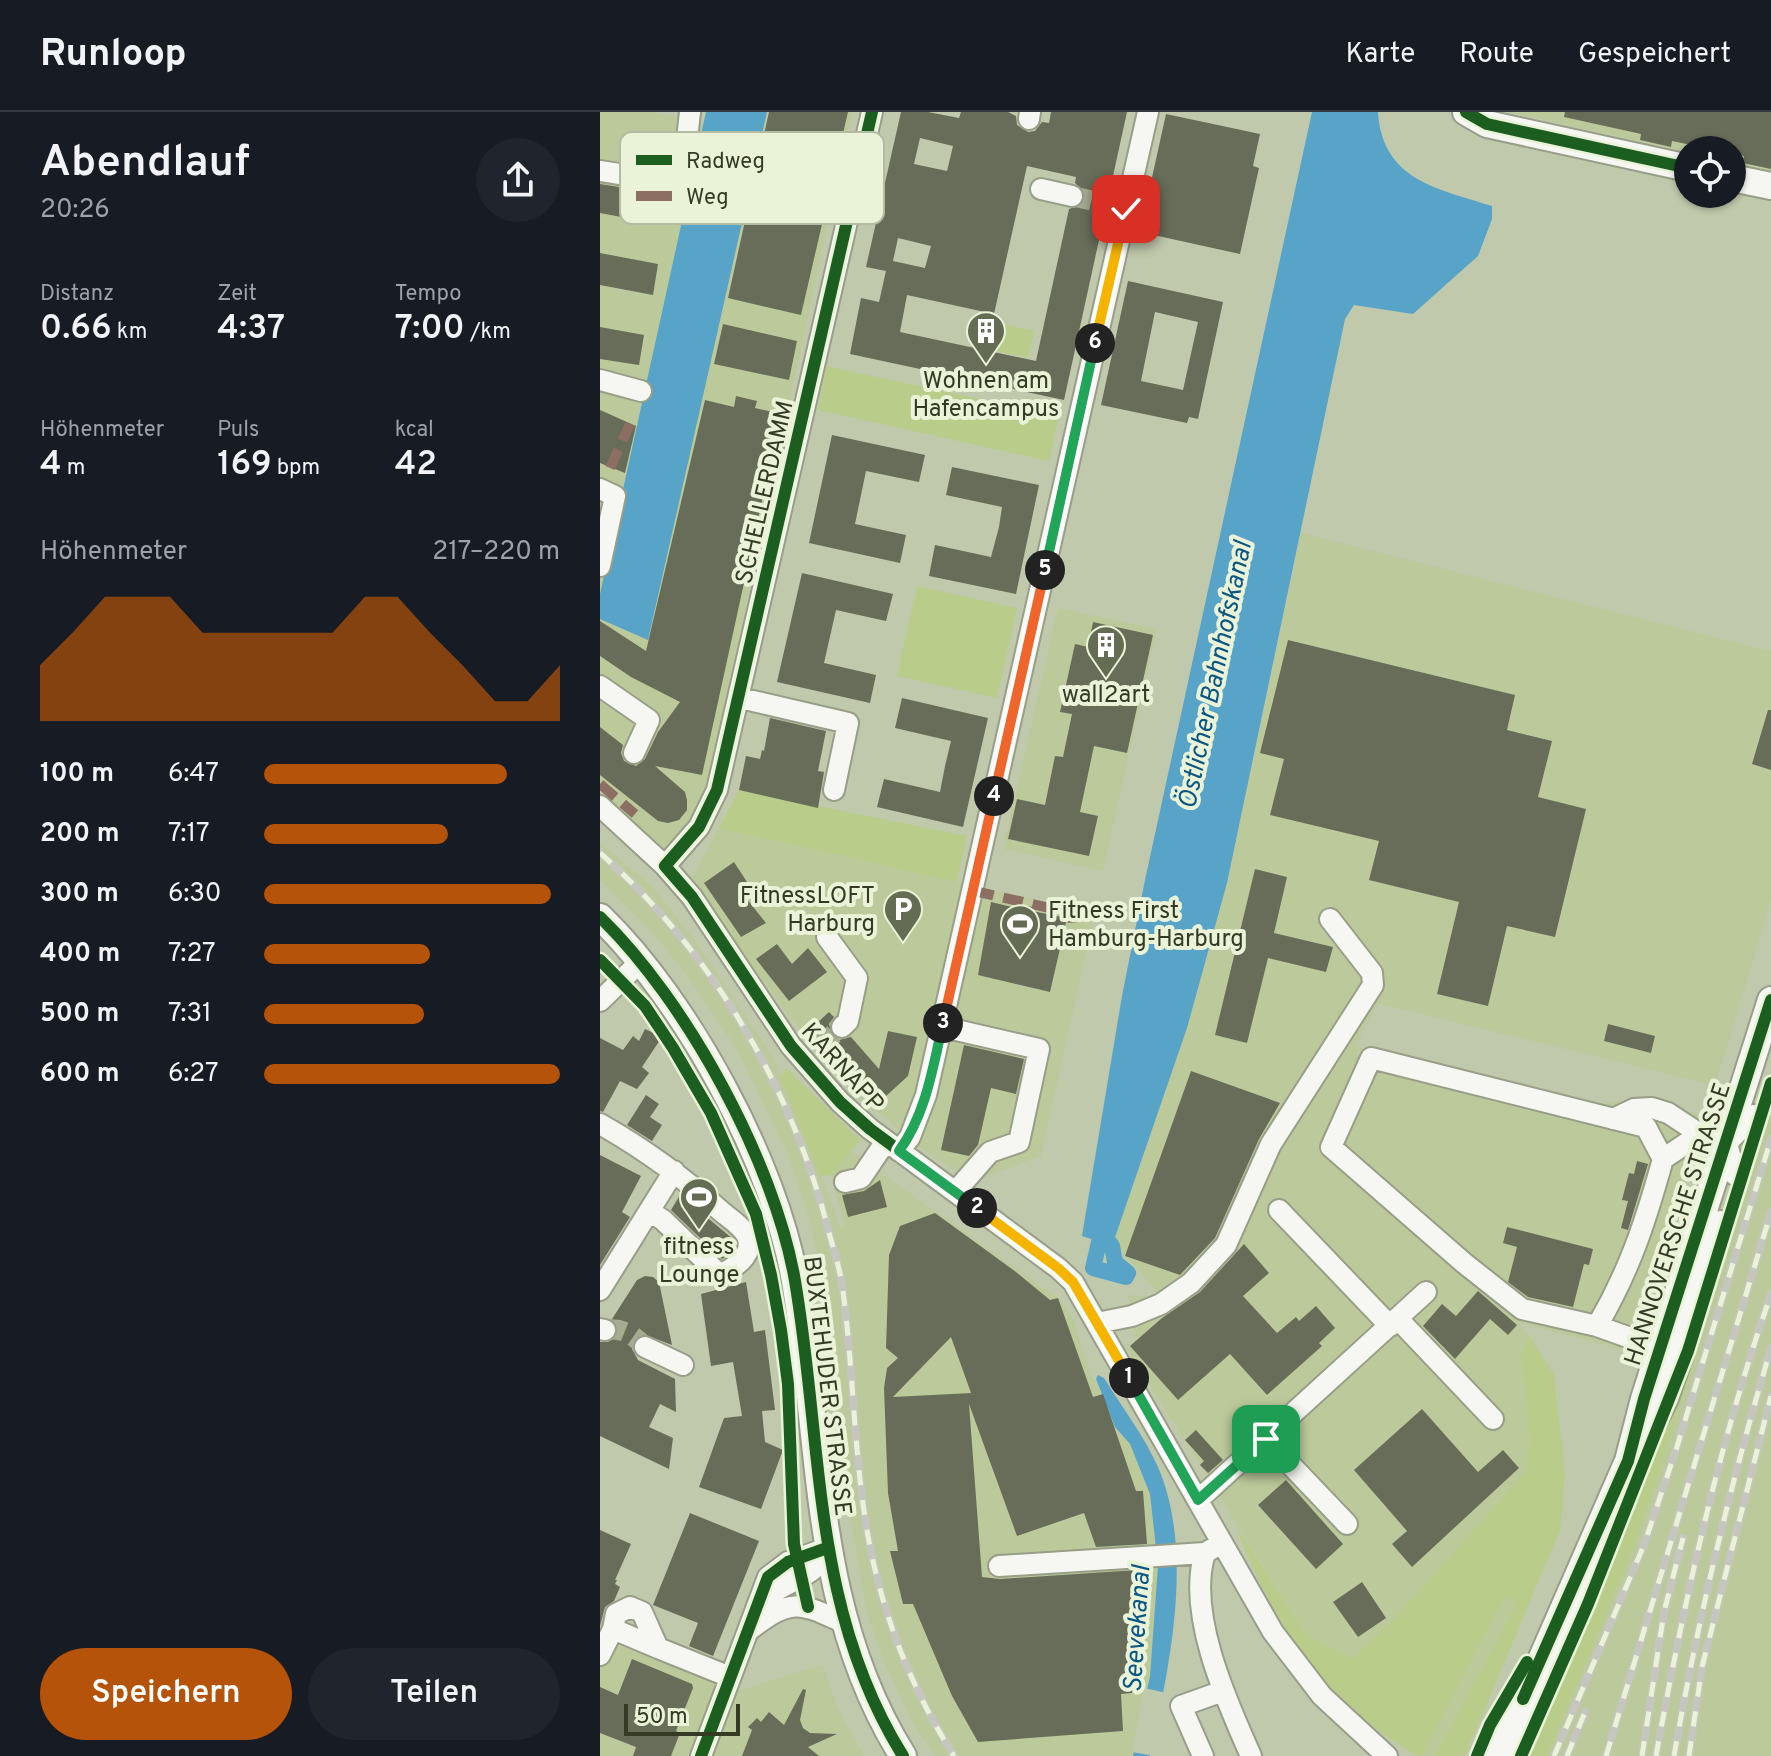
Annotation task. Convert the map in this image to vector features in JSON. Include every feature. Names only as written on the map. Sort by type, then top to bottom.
[{"type":"main road","points":[[1466,112],[1487,124],[1674,165]]},
{"type":"main road","points":[[1746,181],[1771,186]]},
{"type":"main road","name":"BUXTEHUDER STRASSE","points":[[600,917],[641,961],[692,1035],[723,1088],[768,1187],[781,1224],[798,1304],[827,1548],[861,1672],[881,1718],[903,1756]]},
{"type":"main road","name":"HANNOVERSCHE STRASSE","points":[[1499,1756],[1628,1461],[1771,1000]]},
{"type":"main road","name":"HANNOVERSCHE STRASSE","points":[[1628,1461],[1649,1432],[1665,1398],[1771,1060]]},
{"type":"street","points":[[688,132],[690,112]]},
{"type":"street","name":"SCHELLERDAMM","points":[[867,132],[872,112]]},
{"type":"street","points":[[845,1182],[861,1178],[893,1146],[910,1137],[926,1095],[943,1027],[944,978],[1112,309],[1124,216],[1148,112]]},
{"type":"street","points":[[600,171],[620,174]]},
{"type":"street","points":[[1041,189],[1072,196]]},
{"type":"street","name":"SCHELLERDAMM","points":[[665,866],[699,827],[717,790],[847,224]]},
{"type":"street","points":[[600,380],[641,391]]},
{"type":"street","points":[[600,489],[615,496],[600,566]]},
{"type":"street","points":[[600,686],[649,720],[634,753]]},
{"type":"street","points":[[740,698],[848,723],[834,790]]},
{"type":"street","name":"KARNAPP","points":[[600,806],[665,866],[692,897],[803,1061],[840,1102],[893,1146],[1073,1282],[1198,1500],[1214,1548],[1299,1668],[1347,1722],[1387,1756]]},
{"type":"street","points":[[1097,1323],[1132,1316],[1161,1304],[1191,1283],[1226,1245],[1271,1144],[1370,992],[1374,978],[1372,973],[1330,919]]},
{"type":"street","points":[[827,937],[857,978],[848,1021],[842,1027]]},
{"type":"street","points":[[600,1001],[641,961]]},
{"type":"street","points":[[943,1027],[1039,1049],[1019,1142],[990,1152],[955,1192]]},
{"type":"street","points":[[803,1061],[819,1047]]},
{"type":"street","points":[[1661,1349],[1597,1326],[1522,1309],[1464,1263],[1331,1147],[1371,1058],[1646,1127],[1663,1159]]},
{"type":"street","points":[[1613,1119],[1634,1109],[1652,1108],[1668,1113],[1700,1134],[1727,1143]]},
{"type":"street","points":[[1727,1143],[1754,1115]]},
{"type":"street","points":[[600,1124],[674,1171],[745,1233],[749,1243],[746,1255],[734,1268],[720,1275],[663,1220],[649,1211]]},
{"type":"street","points":[[1597,1326],[1620,1287],[1634,1254],[1663,1159],[1700,1134]]},
{"type":"street","points":[[1727,1143],[1735,1175]]},
{"type":"street","points":[[600,1290],[674,1171]]},
{"type":"street","points":[[1279,1210],[1493,1419]]},
{"type":"street","points":[[1198,1500],[1426,1292]]},
{"type":"street","points":[[645,1347],[683,1365]]},
{"type":"street","points":[[1266,1439],[1347,1524]]},
{"type":"street","points":[[701,1756],[752,1622],[771,1593],[814,1570],[827,1548]]},
{"type":"street","points":[[999,1566],[1214,1548],[1200,1587],[1210,1656],[1251,1756]]},
{"type":"street","points":[[752,1622],[795,1605],[813,1608],[846,1624]]},
{"type":"street","points":[[600,1655],[613,1629],[616,1614],[630,1607],[639,1609],[645,1617],[658,1648]]},
{"type":"street","points":[[613,1629],[730,1677]]},
{"type":"street","points":[[1203,1756],[1181,1706],[1223,1691]]},
{"type":"shaded area","points":[[600,112],[652,112],[736,132],[620,132],[620,224],[828,224],[727,692],[716,768],[703,801],[689,824],[666,849],[600,795]]},
{"type":"shaded area","points":[[767,112],[852,112],[848,132],[762,132]]},
{"type":"shaded area","points":[[1508,112],[1771,112],[1771,171],[1746,165],[1746,136],[1674,136],[1674,149]]},
{"type":"shaded area","points":[[994,322],[1034,331],[1028,358],[988,349]]},
{"type":"shaded area","points":[[826,366],[1059,416],[1049,461],[818,410]]},
{"type":"shaded area","points":[[1301,533],[1771,651],[1771,901],[1715,1086],[1378,1003],[1355,1046],[1589,1105],[1638,1099],[1705,1116],[1621,1349],[1519,1323],[1529,1336],[1521,1356],[1530,1440],[1526,1471],[1392,1621],[1353,1658],[1307,1636],[1127,1349],[1135,1341],[1128,1295],[1155,1297],[1159,1293],[1112,1246],[1187,1028],[1227,883]]},
{"type":"shaded area","points":[[917,586],[1017,608],[997,698],[897,676]]},
{"type":"shaded area","points":[[1058,608],[1157,629],[1103,871],[1003,849]]},
{"type":"shaded area","points":[[739,790],[967,836],[957,882],[719,828]]},
{"type":"shaded area","points":[[719,828],[1095,913],[1041,1156],[972,1182],[924,1150],[874,1109],[792,1020],[690,881]]},
{"type":"shaded area","points":[[600,842],[656,890],[703,952],[775,1060],[841,1228],[845,1225],[831,1175],[849,1150],[1058,1298],[1072,1317],[1091,1376],[1103,1394],[1115,1427],[1130,1444],[1150,1494],[1158,1566],[1150,1676],[1133,1756],[935,1756],[911,1720],[884,1662],[866,1609],[848,1502],[836,1368],[821,1271],[809,1217],[789,1157],[736,1048],[685,973],[652,933],[600,880]]},
{"type":"shaded area","points":[[786,1068],[860,1140],[831,1175],[820,1176],[781,1077]]},
{"type":"shaded area","points":[[1771,1106],[1771,1756],[1547,1756],[1636,1542],[1700,1344]]},
{"type":"shaded area","points":[[1529,1336],[1554,1375],[1565,1473],[1560,1530],[1465,1756],[1435,1756],[1517,1603],[1504,1597],[1422,1756],[1418,1756],[1356,1712],[1306,1657],[1266,1593],[1235,1524],[1307,1636],[1353,1658],[1392,1621],[1526,1471],[1530,1440],[1521,1355]]},
{"type":"shaded area","points":[[1693,1342],[1700,1344],[1636,1542],[1547,1756],[1528,1756],[1603,1574]]},
{"type":"shaded area","points":[[1503,1596],[1517,1603],[1435,1756],[1422,1756]]},
{"type":"shaded area","points":[[600,1632],[740,1690],[823,1665],[838,1708],[864,1756],[600,1756]]},
{"type":"water","points":[[706,112],[767,112],[762,132],[702,132]]},
{"type":"water","name":"Östlicher Bahnhofskanal","points":[[1312,112],[1378,112],[1382,135],[1390,153],[1402,167],[1433,187],[1492,206],[1492,219],[1478,256],[1413,314],[1354,305],[1345,319],[1227,883],[1187,1028],[1112,1246],[1082,1236],[1122,996]]},
{"type":"water","points":[[681,224],[742,224],[648,640],[600,619],[600,594]]},
{"type":"water","points":[[1098,1375],[1104,1378],[1140,1433],[1158,1467],[1169,1500],[1175,1536],[1177,1573],[1171,1649],[1150,1756],[1133,1756],[1150,1676],[1158,1566],[1150,1494],[1130,1444],[1115,1427],[1096,1379]]},
{"type":"pier","points":[[1144,1688],[1167,1693],[1154,1756],[1132,1752]]},
{"type":"building","points":[[769,112],[848,112],[843,132],[765,132]]},
{"type":"building","points":[[901,112],[928,112],[959,118],[961,112],[1008,112],[1016,116],[1017,125],[1028,132],[1035,131],[1042,122],[1049,123],[1051,112],[1127,112],[1064,400],[850,354],[861,298],[879,302],[886,271],[866,267],[876,224],[884,224],[884,187]],"holes":[[[920,138],[953,146],[947,171],[914,164]],[[1027,166],[1076,177],[1075,183],[1085,193],[1081,205],[1069,209],[1036,361],[900,332],[907,295],[994,314]],[[898,238],[931,246],[925,268],[893,261]]]},
{"type":"building","points":[[1565,112],[1771,112],[1771,169],[1746,164],[1746,136],[1674,136],[1671,147],[1640,140],[1641,134],[1564,117]]},
{"type":"building","points":[[1166,114],[1260,134],[1253,166],[1259,168],[1240,254],[1140,232]]},
{"type":"building","points":[[600,184],[620,187],[620,217],[600,213]]},
{"type":"building","points":[[744,224],[822,224],[801,315],[728,298]]},
{"type":"building","points":[[600,253],[658,264],[653,295],[600,285]]},
{"type":"building","points":[[1128,281],[1223,302],[1198,419],[1189,417],[1187,423],[1101,405]],"holes":[[[1155,312],[1198,322],[1183,390],[1141,381]]]},
{"type":"building","points":[[723,324],[797,341],[789,380],[714,364]]},
{"type":"building","points":[[600,327],[644,335],[639,365],[600,359]]},
{"type":"building","points":[[736,396],[757,401],[755,408],[781,414],[702,775],[655,766],[685,792],[687,800],[687,810],[679,820],[668,823],[658,821],[600,775],[600,727],[623,745],[621,753],[624,761],[636,766],[645,759],[658,732],[680,702],[631,677],[600,656],[600,621],[646,651],[705,400],[734,407]]},
{"type":"building","points":[[600,410],[636,426],[625,473],[600,463]]},
{"type":"building","points":[[832,435],[925,455],[919,482],[866,471],[855,524],[906,535],[900,563],[809,543]]},
{"type":"building","points":[[952,467],[1039,485],[1016,594],[929,576],[935,545],[991,557],[999,527],[1002,507],[946,495]]},
{"type":"building","points":[[802,573],[893,594],[886,621],[836,610],[824,663],[876,675],[870,703],[777,682]]},
{"type":"building","points":[[1093,622],[1153,635],[1127,753],[1094,746],[1080,812],[1098,816],[1089,856],[1008,839],[1017,799],[1045,805],[1055,756],[1063,757],[1072,714],[1060,712],[1075,644],[1088,647]]},
{"type":"building","points":[[1288,640],[1515,695],[1507,730],[1552,741],[1538,797],[1586,809],[1555,937],[1507,926],[1488,1006],[1437,994],[1459,902],[1369,880],[1379,841],[1270,815],[1284,759],[1260,753]]},
{"type":"building","points":[[902,698],[988,718],[963,827],[877,807],[884,779],[940,792],[951,741],[895,728]]},
{"type":"building","points":[[1768,710],[1771,710],[1771,770],[1752,764]]},
{"type":"building","points":[[770,718],[826,731],[818,771],[824,772],[818,808],[739,790],[746,756],[760,759],[764,751]]},
{"type":"building","points":[[734,862],[747,882],[738,888],[766,923],[741,937],[704,883]]},
{"type":"building","points":[[1255,869],[1287,877],[1274,933],[1333,947],[1326,972],[1268,958],[1247,1043],[1215,1035]]},
{"type":"building","name":"Fitness First Hamburg-Harburg","points":[[991,902],[1016,908],[1017,904],[1033,907],[1032,911],[1067,918],[1050,992],[978,975]]},
{"type":"building","points":[[777,944],[792,964],[808,948],[827,972],[789,1001],[756,959]]},
{"type":"building","points":[[829,1012],[834,1017],[829,1024],[832,1036],[839,1040],[851,1037],[879,1069],[888,1031],[917,1037],[908,1076],[874,1107],[807,1032]]},
{"type":"building","points":[[1608,1024],[1655,1036],[1651,1053],[1604,1041]]},
{"type":"building","points":[[645,1029],[662,1037],[642,1067],[649,1073],[637,1089],[620,1081],[603,1112],[600,1111],[600,1038],[623,1050],[633,1036],[639,1041]]},
{"type":"building","points":[[964,1045],[1024,1059],[1016,1094],[991,1088],[978,1145],[969,1156],[941,1150]]},
{"type":"building","points":[[1191,1071],[1280,1103],[1259,1139],[1215,1238],[1180,1275],[1125,1256]]},
{"type":"building","points":[[646,1095],[659,1104],[650,1117],[662,1125],[652,1141],[627,1125]]},
{"type":"building","points":[[600,1155],[641,1176],[622,1212],[630,1217],[600,1265]]},
{"type":"building","points":[[1637,1161],[1648,1164],[1628,1230],[1621,1228],[1628,1201],[1622,1200],[1629,1173],[1634,1174]]},
{"type":"building","points":[[880,1180],[887,1207],[848,1217],[842,1195],[864,1191]]},
{"type":"building","points":[[680,1195],[733,1239],[735,1247],[728,1255],[722,1259],[671,1210]]},
{"type":"building","points":[[935,1213],[1050,1300],[1058,1298],[1093,1397],[1103,1394],[1136,1491],[1143,1491],[1147,1544],[1096,1547],[1084,1513],[1017,1536],[969,1404],[982,1577],[1000,1579],[1152,1569],[1152,1577],[1141,1578],[1146,1636],[1140,1636],[1141,1671],[1131,1670],[1132,1693],[1121,1694],[1123,1731],[978,1742],[952,1696],[913,1604],[903,1604],[890,1551],[898,1551],[888,1493],[884,1388],[887,1368],[898,1358],[886,1348],[889,1255],[900,1226]],"holes":[[[951,1337],[971,1393],[893,1397]]]},
{"type":"building","points":[[1507,1227],[1593,1249],[1589,1265],[1584,1264],[1573,1307],[1528,1297],[1508,1282],[1517,1247],[1503,1243]]},
{"type":"building","points":[[1244,1244],[1269,1273],[1243,1296],[1277,1333],[1296,1317],[1299,1321],[1316,1306],[1335,1328],[1319,1343],[1322,1346],[1267,1395],[1230,1354],[1178,1400],[1130,1346],[1162,1318],[1200,1292]]},
{"type":"building","points":[[645,1276],[659,1282],[672,1345],[643,1334],[634,1341],[632,1349],[638,1360],[675,1379],[676,1412],[660,1404],[649,1427],[673,1438],[669,1469],[600,1436],[600,1342],[615,1338],[617,1327],[612,1319],[637,1280]]},
{"type":"building","points":[[746,1282],[754,1332],[765,1330],[775,1410],[762,1411],[765,1442],[783,1450],[761,1509],[699,1487],[724,1418],[742,1416],[733,1362],[711,1366],[701,1294]]},
{"type":"building","points":[[1478,1291],[1517,1325],[1508,1335],[1490,1319],[1455,1359],[1423,1326],[1442,1304],[1456,1316]]},
{"type":"building","points":[[1422,1409],[1478,1472],[1503,1450],[1519,1468],[1412,1567],[1392,1544],[1407,1531],[1354,1470]]},
{"type":"building","points":[[1196,1430],[1223,1460],[1208,1473],[1200,1465],[1204,1461],[1185,1440]]},
{"type":"building","points":[[1286,1480],[1343,1544],[1316,1569],[1258,1505]]},
{"type":"building","points":[[690,1513],[759,1541],[713,1656],[689,1646],[698,1623],[653,1605]]},
{"type":"building","points":[[600,1530],[631,1544],[615,1580],[620,1587],[614,1601],[605,1607],[600,1626]]},
{"type":"building","points":[[1362,1582],[1386,1618],[1358,1637],[1333,1602]]},
{"type":"building","points":[[632,1659],[692,1684],[671,1756],[633,1756],[636,1747],[600,1733],[600,1687],[618,1695]]},
{"type":"building","points":[[803,1689],[806,1690],[800,1720],[803,1728],[810,1733],[837,1734],[808,1747],[819,1756],[742,1756],[752,1730],[748,1727],[757,1718],[761,1722],[769,1712],[784,1725]]},
{"type":"waterway","name":"Seevekanal","points":[[1101,1232],[1112,1246],[1115,1262],[1128,1273],[1126,1277],[1093,1268],[1104,1221]]},
{"type":"tunnel","points":[[1072,196],[1106,204]]},
{"type":"tunnel","points":[[819,1047],[842,1027]]},
{"type":"tunnel","points":[[605,1330],[627,1333],[645,1347]]},
{"type":"railway","points":[[600,853],[677,932],[710,976],[741,1022],[791,1121],[811,1173],[841,1277],[858,1458],[873,1561],[905,1663],[954,1756]]},
{"type":"railway","points":[[1554,1756],[1644,1545],[1771,1139]]},
{"type":"railway","points":[[1606,1756],[1771,1212]]},
{"type":"railway","points":[[1656,1756],[1704,1523],[1735,1407],[1771,1294]]},
{"type":"railway","points":[[1674,1756],[1716,1550],[1771,1348]]},
{"type":"railway","points":[[1689,1756],[1702,1667],[1771,1396]]},
{"type":"railway","points":[[1642,1756],[1664,1612],[1683,1538]]},
{"type":"railway","points":[[1567,1756],[1585,1712]]},
{"type":"marked path","points":[[610,468],[630,424]]},
{"type":"marked path","points":[[600,784],[635,814]]},
{"type":"marked path","points":[[974,891],[1072,913],[1073,925]]},
{"type":"cycle path","points":[[867,132],[872,112]]},
{"type":"cycle path","points":[[1466,112],[1487,124],[1674,165]]},
{"type":"cycle path","points":[[846,224],[717,790],[699,827],[665,866],[692,897],[791,1046],[840,1102],[870,1129],[1058,1268],[1073,1282],[1097,1323]]},
{"type":"cycle path","points":[[600,917],[664,992],[694,1038],[722,1086],[768,1186],[795,1281],[825,1524],[836,1584],[851,1643],[873,1700],[903,1756]]},
{"type":"cycle path","points":[[600,960],[645,1006],[673,1048],[711,1113],[756,1214],[781,1330],[788,1384],[794,1544],[808,1607]]},
{"type":"cycle path","points":[[1523,1699],[1628,1461],[1644,1399],[1771,1000]]},
{"type":"cycle path","points":[[1521,1756],[1588,1604],[1688,1351],[1771,1083]]},
{"type":"cycle path","points":[[701,1756],[768,1577],[788,1562],[827,1548]]},
{"type":"cycle path","points":[[1477,1756],[1490,1725],[1527,1662]]},
{"type":"place","name":"Wohnen am Hafencampus","points":[[986,365]]},
{"type":"place","name":"wall2art","points":[[1106,679]]},
{"type":"place","name":"FitnessLOFT Harburg","points":[[903,943]]},
{"type":"place","name":"Fitness First Hamburg-Harburg","points":[[1020,958]]},
{"type":"place","name":"fitness Lounge","points":[[699,1231]]},
{"type":"route","points":[[1126,209],[926,1095],[910,1137],[899,1151],[1073,1282],[1198,1500],[1266,1439]]}]
